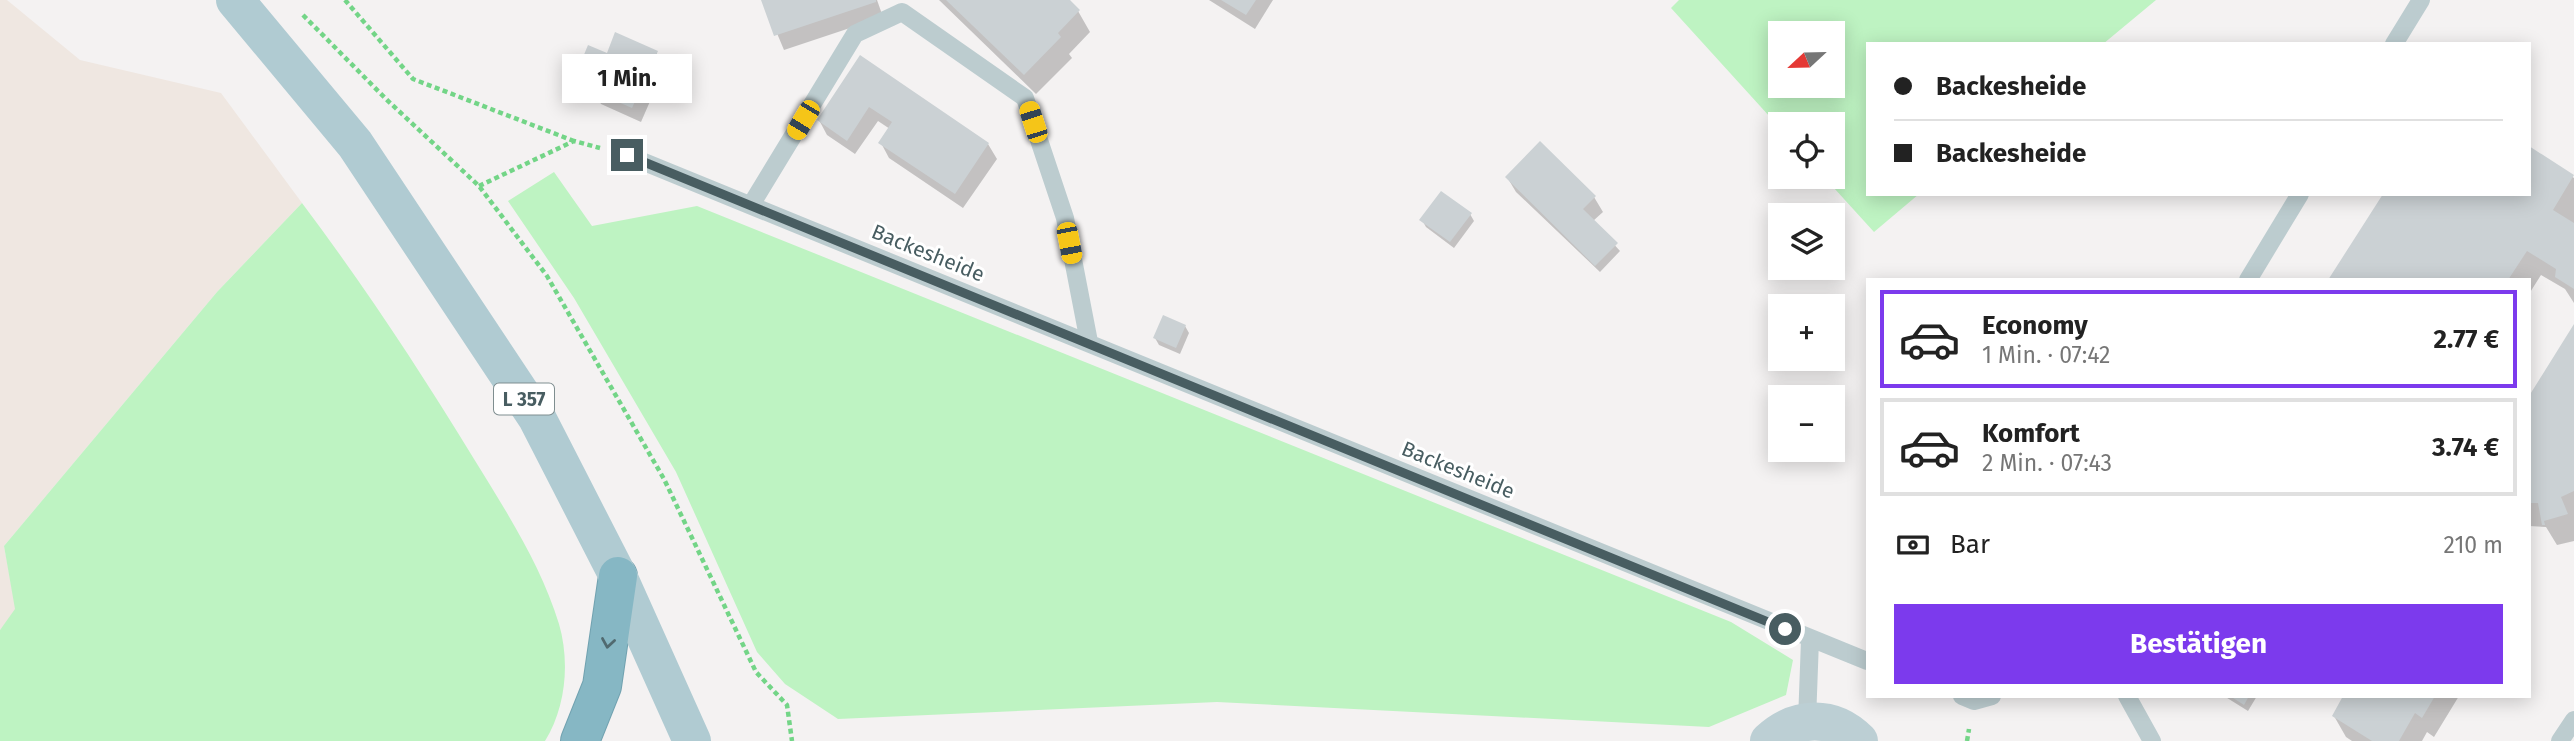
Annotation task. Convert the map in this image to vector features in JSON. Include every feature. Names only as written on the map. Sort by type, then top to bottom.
[{"type":"highway","points":[[580,741],[602,686],[618,576]]},
{"type":"main road","name":"L 357","points":[[235,0],[355,144],[537,418],[618,576],[692,741]]},
{"type":"main road","points":[[1769,741],[1792,725],[1807,721],[1837,726],[1859,741]]},
{"type":"lane","points":[[2395,42],[2421,0]]},
{"type":"lane","points":[[751,205],[855,34],[902,12],[1025,98],[1065,218],[1089,342]]},
{"type":"lane","name":"Backesheide","points":[[627,155],[1866,661]]},
{"type":"lane","points":[[2249,278],[2299,196]]},
{"type":"lane","points":[[1807,721],[1810,640]]},
{"type":"lane","points":[[1967,698],[1974,701],[1985,698]]},
{"type":"lane","points":[[2128,698],[2152,741]]},
{"type":"lane","points":[[2560,741],[2574,720]]},
{"type":"path","points":[[345,0],[413,79],[574,141],[627,155]]},
{"type":"path","points":[[296,8],[387,100],[479,186],[547,276],[664,479],[756,672],[787,705],[792,741]]},
{"type":"path","points":[[479,186],[574,141]]},
{"type":"shaded area","points":[[0,0],[7,0],[80,60],[221,93],[302,203],[217,292],[4,546],[16,610],[0,630]]},
{"type":"green space","points":[[1679,0],[2156,0],[2105,42],[1866,42],[1866,196],[1917,196],[1874,232],[1835,189],[1845,189],[1845,112],[1768,112],[1768,115],[1671,8]]},
{"type":"green space","points":[[554,172],[592,226],[697,206],[1731,622],[1793,660],[1786,695],[1709,727],[1217,702],[838,719],[785,684],[757,652],[676,472],[574,298],[508,201]]},
{"type":"green space","points":[[302,203],[370,297],[433,393],[510,519],[543,581],[559,624],[565,669],[558,714],[545,741],[0,741],[0,630],[15,609],[4,546],[217,292]]},
{"type":"building","points":[[761,0],[876,0],[876,2],[774,36]]},
{"type":"building","points":[[946,0],[1070,0],[1080,10],[1058,33],[1061,37],[1024,75]]},
{"type":"building","points":[[1221,0],[1256,0],[1246,15]]},
{"type":"building","points":[[615,32],[658,51],[632,108],[591,90],[594,82],[576,74],[588,45],[607,53]]},
{"type":"building","points":[[860,55],[989,143],[955,194],[878,143],[892,122],[869,107],[847,141],[817,120]]},
{"type":"building","points":[[1540,141],[1596,196],[1583,209],[1618,243],[1595,266],[1505,177]]},
{"type":"building","points":[[2531,147],[2574,175],[2553,210],[2574,223],[2574,289],[2555,277],[2556,269],[2527,251],[2509,278],[2329,278],[2382,196],[2531,196]]},
{"type":"building","points":[[1441,191],[1472,213],[1450,242],[1419,220]]},
{"type":"building","points":[[1163,315],[1186,325],[1176,348],[1153,338]]},
{"type":"building","points":[[2574,324],[2574,491],[2561,497],[2568,514],[2544,521],[2545,525],[2542,525],[2538,503],[2531,503],[2531,393]]},
{"type":"building","points":[[2233,698],[2248,698],[2244,705]]},
{"type":"building","points":[[2342,698],[2434,698],[2422,718],[2415,713],[2399,741],[2372,741],[2332,716]]},
{"type":"route","points":[[627,155],[1785,629]]}]
